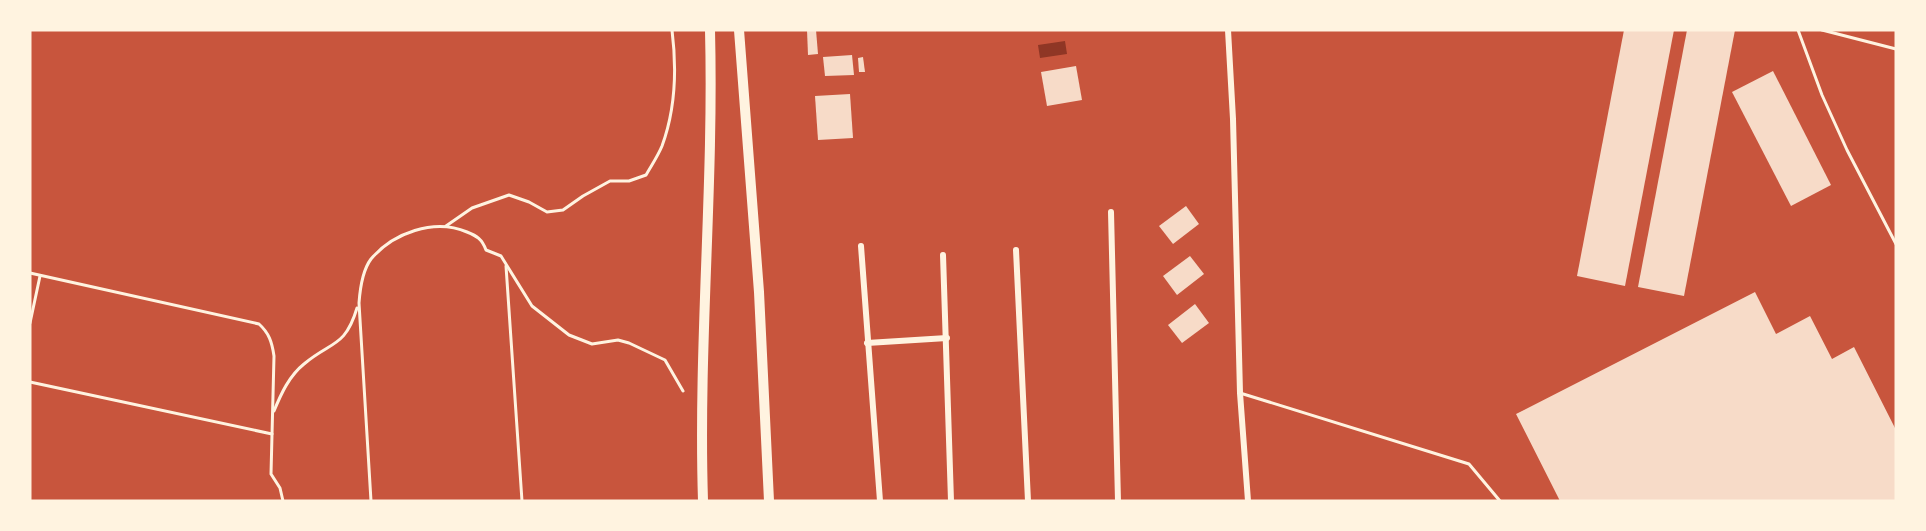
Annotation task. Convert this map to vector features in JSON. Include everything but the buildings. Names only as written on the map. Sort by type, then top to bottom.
[{"type":"highway","points":[[703,501],[704,352],[712,125],[710,30]]},
{"type":"highway","points":[[739,30],[759,292],[769,501]]},
{"type":"street","points":[[1228,30],[1233,119],[1240,393],[1248,501]]},
{"type":"street","points":[[1111,212],[1118,501]]},
{"type":"street","points":[[861,246],[880,501]]},
{"type":"street","points":[[1016,250],[1028,501]]},
{"type":"street","points":[[943,255],[951,501]]},
{"type":"street","points":[[867,343],[947,338]]},
{"type":"lane","points":[[444,226],[472,208],[509,195],[547,212],[562,210],[610,181],[628,181],[646,175],[662,147],[675,94],[676,60],[672,30]]},
{"type":"lane","points":[[1798,30],[1822,95],[1847,150],[1896,244]]},
{"type":"lane","points":[[1822,30],[1896,49]]},
{"type":"lane","points":[[273,414],[282,392],[304,364],[331,347],[352,324],[369,261],[389,242],[407,233],[418,229],[444,226],[462,230],[483,240],[486,250],[501,256],[532,306],[569,335],[592,344],[618,340],[664,360],[683,391]]},
{"type":"lane","points":[[506,266],[522,501]]},
{"type":"lane","points":[[30,273],[259,324],[271,341],[274,356],[271,474],[280,488],[283,501]]},
{"type":"lane","points":[[30,322],[40,276]]},
{"type":"lane","points":[[358,303],[371,501]]},
{"type":"lane","points":[[30,382],[272,434]]},
{"type":"lane","points":[[1240,393],[1469,464],[1500,501]]},
{"type":"shaded area","points":[[1065,41],[1067,54],[1040,58],[1038,45]]}]
